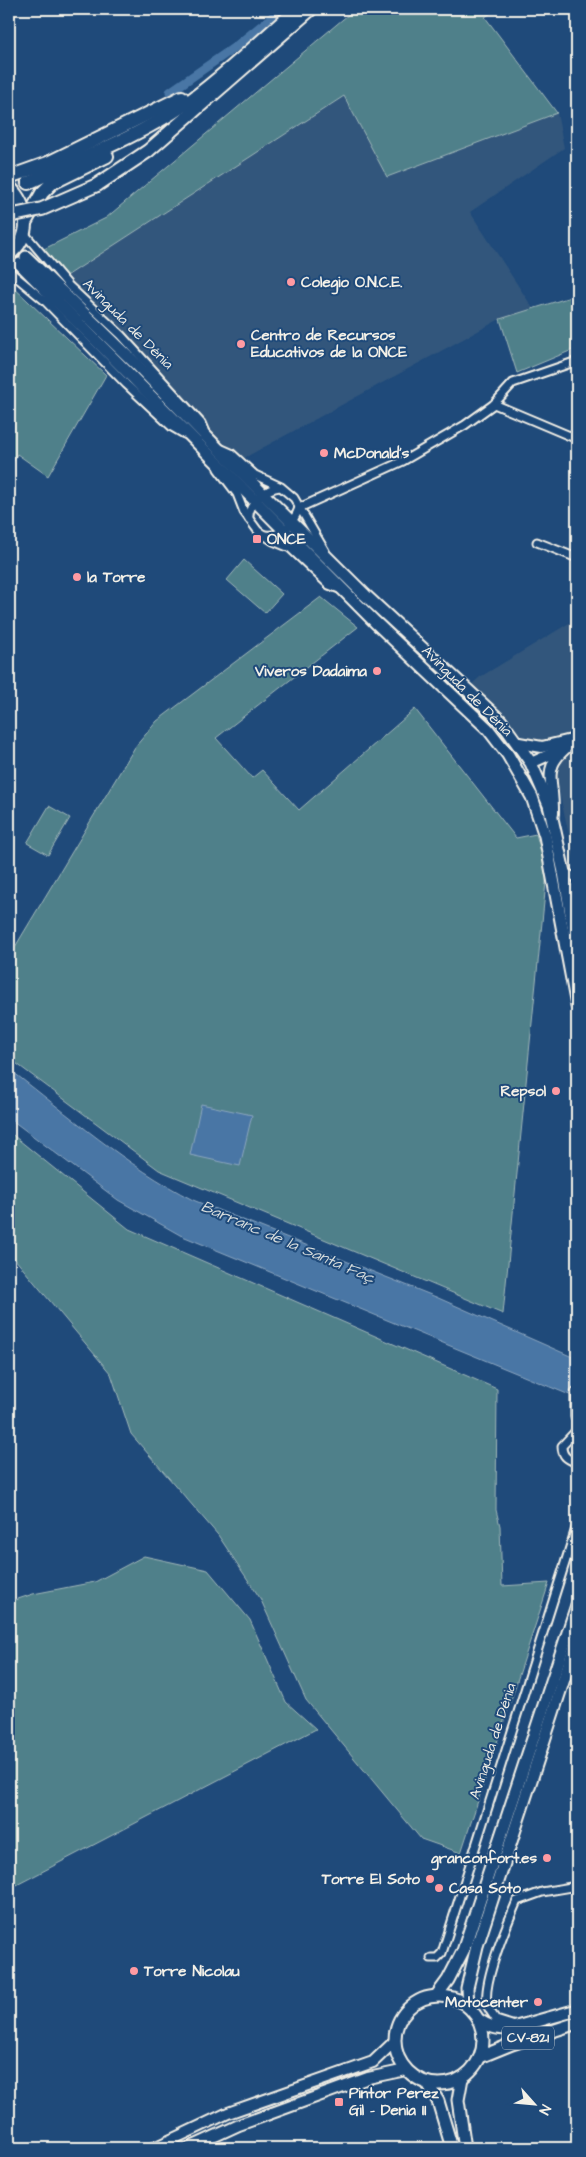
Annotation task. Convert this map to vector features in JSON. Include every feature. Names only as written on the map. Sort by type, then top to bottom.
[{"type":"highway","points":[[9,216],[42,209],[97,185],[148,152],[297,9]]},
{"type":"highway","points":[[25,227],[42,193],[52,183],[130,146],[164,126],[311,9]]},
{"type":"highway","points":[[9,177],[48,163],[152,114],[230,73]]},
{"type":"highway","points":[[28,183],[112,145],[159,121],[230,73]]},
{"type":"main road","points":[[9,186],[22,201],[25,227],[18,246],[9,255]]},
{"type":"main road","name":"Avinguda de Dénia","points":[[23,260],[206,441],[288,527],[344,591],[488,729],[508,755],[532,797],[545,836],[577,1006]]},
{"type":"main road","name":"Avinguda de Dénia","points":[[206,441],[212,458],[260,498]]},
{"type":"main road","name":"Avinguda de Dénia","points":[[288,527],[329,560],[433,659],[467,687],[501,721],[519,744],[531,763],[553,818],[577,950]]},
{"type":"main road","points":[[465,707],[479,712],[520,758],[531,763],[568,746]]},
{"type":"main road","points":[[519,744],[542,747],[577,739]]},
{"type":"main road","points":[[553,818],[554,798],[549,780],[550,770],[557,756],[577,739]]},
{"type":"main road","points":[[577,1393],[577,1411]]},
{"type":"main road","points":[[452,2148],[438,2101],[427,2083],[406,2070],[398,2056],[395,2041],[396,2030],[406,2010],[420,2000],[437,1995],[448,1980],[462,1951],[577,1605]]},
{"type":"main road","points":[[468,2006],[467,1988],[477,1946],[577,1639]]},
{"type":"main road","name":"CV-821","points":[[437,1995],[456,1999],[468,2006],[479,2020],[487,2026],[498,2029],[518,2026],[577,2010]]},
{"type":"main road","name":"CV-821","points":[[462,2078],[475,2066],[480,2057],[483,2045],[479,2020]]},
{"type":"main road","name":"CV-821","points":[[480,2057],[519,2041],[577,2023]]},
{"type":"main road","points":[[154,2148],[228,2113],[373,2062],[395,2041]]},
{"type":"main road","points":[[189,2148],[248,2121],[368,2078],[406,2070]]},
{"type":"main road","points":[[427,2083],[445,2084],[462,2078],[458,2100],[465,2148]]},
{"type":"street","name":"Avinguda de Dénia","points":[[25,227],[69,286],[120,335],[201,423],[206,441]]},
{"type":"street","name":"Avinguda de Dénia","points":[[9,271],[44,300],[115,373],[172,427],[231,453],[255,475],[281,487],[294,498],[329,560]]},
{"type":"street","points":[[263,535],[272,536],[288,527],[299,508],[403,461],[466,425],[494,404],[513,383],[577,361]]},
{"type":"street","points":[[494,404],[577,439]]},
{"type":"street","name":"Avinguda de Dénia","points":[[212,458],[222,477],[237,494],[250,521],[263,535],[294,551],[329,584],[344,591]]},
{"type":"street","points":[[250,521],[250,511],[260,498],[270,489],[281,487]]},
{"type":"street","points":[[537,542],[577,558]]},
{"type":"street","points":[[564,872],[577,878]]},
{"type":"street","points":[[577,1430],[562,1446],[562,1452],[566,1458],[577,1464]]},
{"type":"street","name":"Avinguda de Dénia","points":[[431,1958],[437,1958],[442,1953],[576,1538],[577,1525]]},
{"type":"street","points":[[518,2026],[496,2020],[487,2006],[497,1949],[517,1901],[542,1892],[577,1886]]},
{"type":"shaded area","name":"Colegio O.N.C.E.","points":[[344,96],[387,177],[557,113],[564,148],[470,212],[534,310],[500,319],[233,464],[85,308],[62,279]]},
{"type":"shaded area","points":[[571,622],[577,626],[577,869],[555,774],[472,684],[480,677]]},
{"type":"green space","points":[[355,9],[497,9],[485,17],[557,113],[387,177],[344,96],[62,279],[44,249],[106,218]]},
{"type":"green space","points":[[9,283],[106,375],[48,476],[17,454],[9,471]]},
{"type":"green space","points":[[577,295],[577,348],[517,373],[500,319]]},
{"type":"green space","points":[[244,560],[282,594],[265,613],[227,580]]},
{"type":"green space","points":[[321,597],[358,627],[216,738],[252,778],[262,770],[299,810],[415,709],[516,838],[536,834],[547,872],[503,1314],[159,1170],[9,1058],[9,957],[135,747],[157,721]]},
{"type":"green space","points":[[49,806],[70,818],[48,855],[27,843]]},
{"type":"green space","points":[[9,1132],[129,1229],[497,1389],[496,1510],[500,1526],[502,1586],[549,1583],[461,1853],[421,1839],[306,1700],[260,1598],[218,1535],[131,1434],[111,1374],[9,1252]]},
{"type":"green space","points":[[144,1556],[208,1570],[250,1620],[286,1702],[316,1729],[9,1889],[9,1602],[33,1594],[95,1582]]},
{"type":"water","name":"Barranc de la Santa Faç","points":[[9,1069],[144,1172],[193,1200],[436,1297],[577,1359],[577,1398],[180,1235],[118,1200],[9,1118]]},
{"type":"water","points":[[201,1104],[252,1115],[240,1166],[190,1155]]},
{"type":"waterway","points":[[170,92],[235,47],[282,9]]},
{"type":"tunnel","points":[[9,186],[28,183]]},
{"type":"tunnel","points":[[9,239],[26,257]]},
{"type":"place","name":"Colegio O.N.C.E.","points":[[291,282]]},
{"type":"place","name":"Centro de Recursos Educativos de la ONCE","points":[[241,344]]},
{"type":"place","name":"McDonald's","points":[[324,453]]},
{"type":"place","name":"ONCE","points":[[257,539]]},
{"type":"place","name":"la Torre","points":[[77,577]]},
{"type":"place","name":"Viveros Dadaima","points":[[377,671]]},
{"type":"place","name":"Repsol","points":[[556,1091]]},
{"type":"place","name":"granconfort.es","points":[[547,1858]]},
{"type":"place","name":"Torre El Soto","points":[[430,1879]]},
{"type":"place","name":"Casa Soto","points":[[439,1888]]},
{"type":"place","name":"Torre Nicolau","points":[[134,1971]]},
{"type":"place","name":"Motocenter","points":[[538,2002]]},
{"type":"place","name":"Pintor Perez Gil - Denia II","points":[[339,2102]]}]
